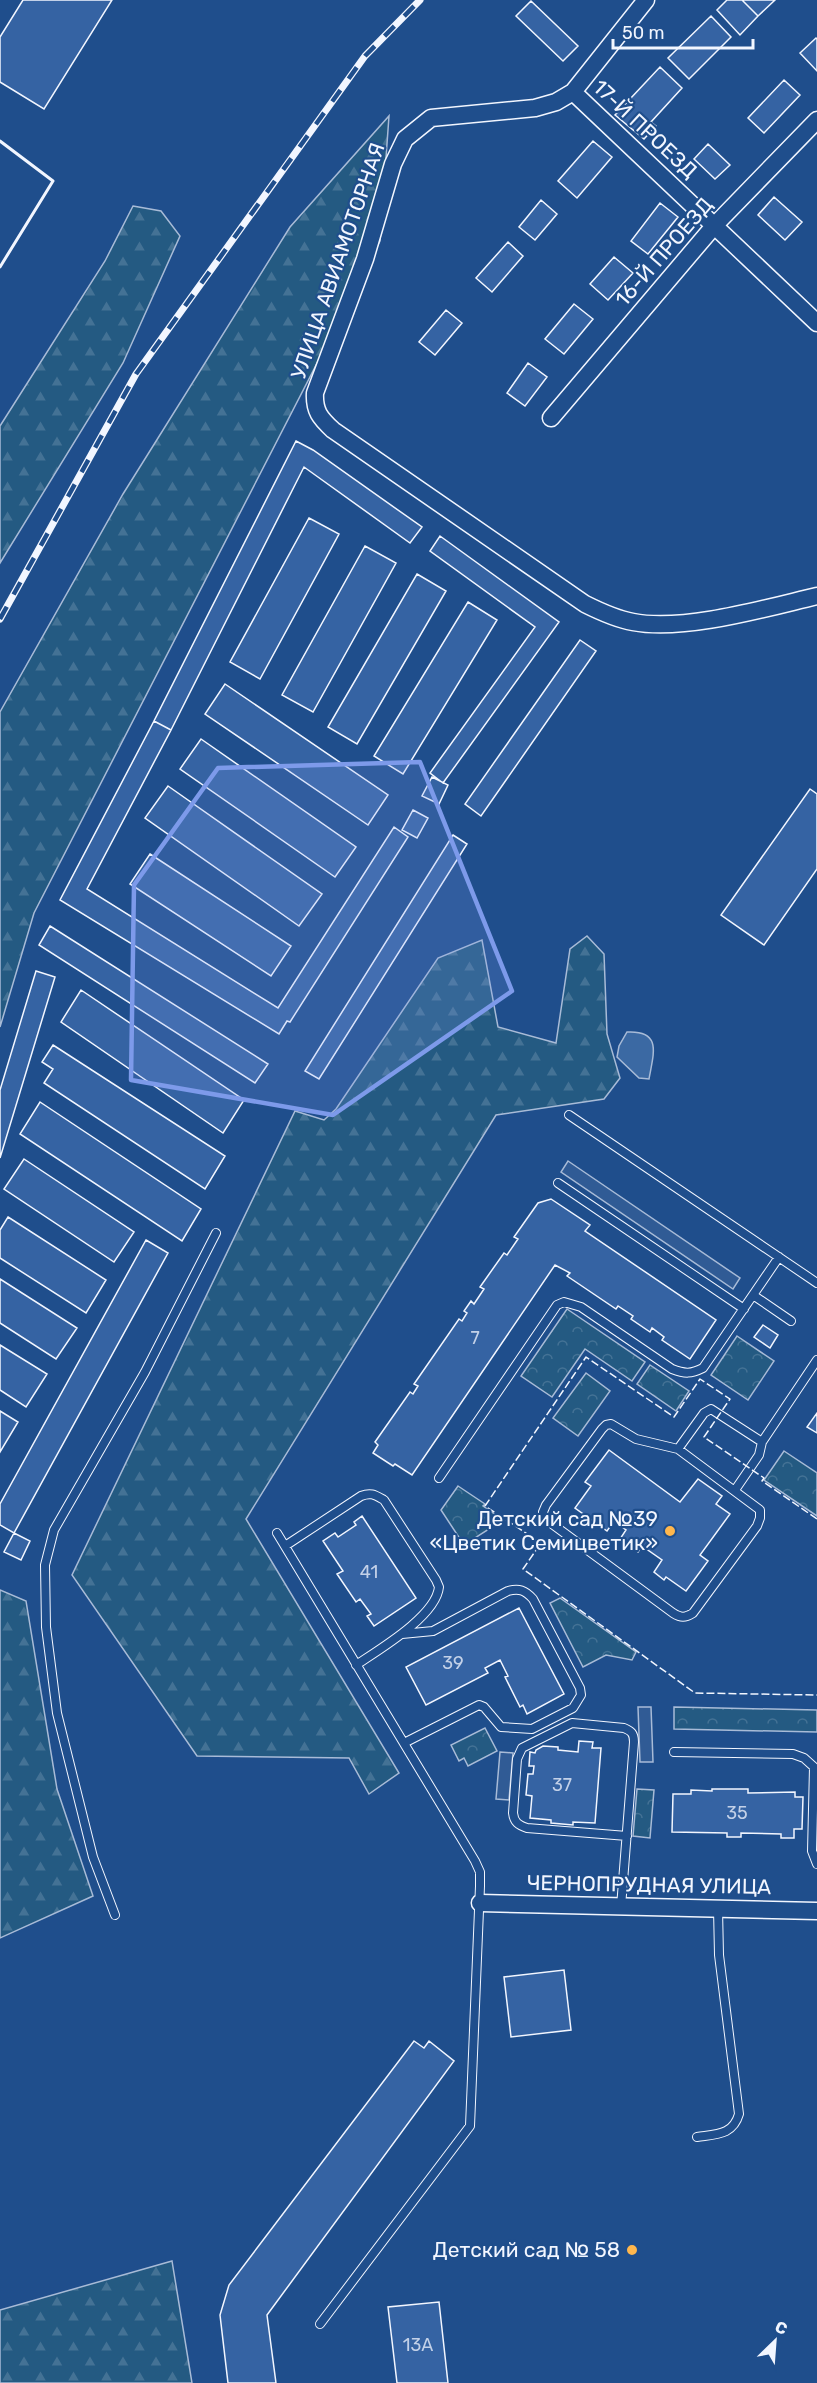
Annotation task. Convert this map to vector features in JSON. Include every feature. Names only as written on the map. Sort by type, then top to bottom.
[{"type":"street","name":"УЛИЦА АВИАМОТОРНАЯ","points":[[646,0],[573,92],[556,102],[535,108],[431,118],[405,139],[393,164],[365,259],[315,393],[314,408],[333,430],[443,508],[585,604],[614,618],[656,624],[687,623],[817,596]]},
{"type":"street","name":"17-Й ПРОЕЗД","points":[[573,92],[817,323]]},
{"type":"street","name":"16-Й ПРОЕЗД","points":[[551,418],[714,226],[817,120]]},
{"type":"street","name":"ЧЕРНОПРУДНАЯ УЛИЦА","points":[[480,1903],[817,1911]]},
{"type":"lane","points":[[569,1115],[817,1283]]},
{"type":"lane","points":[[558,1183],[744,1309]]},
{"type":"lane","points":[[115,1915],[93,1857],[57,1713],[46,1627],[45,1565],[54,1530],[145,1372],[216,1233]]},
{"type":"lane","points":[[439,1478],[552,1311],[564,1302],[581,1307],[672,1369],[684,1374],[694,1373],[703,1368],[778,1257]]},
{"type":"lane","points":[[753,1296],[791,1321]]},
{"type":"lane","points":[[735,1490],[759,1455],[762,1442],[817,1360]]},
{"type":"lane","points":[[678,1449],[704,1413],[711,1409],[762,1442]]},
{"type":"lane","points":[[611,1424],[636,1439],[678,1449],[735,1490],[760,1510],[760,1518],[693,1612],[687,1617],[680,1617],[672,1613],[544,1518],[543,1512],[606,1425],[611,1424]]},
{"type":"lane","points":[[285,1546],[369,1493],[384,1500],[439,1587],[434,1602],[402,1634],[356,1665]]},
{"type":"lane","points":[[277,1533],[480,1872],[470,2126],[321,2324]]},
{"type":"lane","points":[[402,1634],[433,1630],[508,1591],[517,1589],[527,1592],[533,1599],[580,1688],[581,1695],[573,1708],[532,1729],[501,1727],[484,1707],[479,1705],[404,1743]]},
{"type":"lane","points":[[621,1906],[627,1836],[634,1736],[630,1730],[624,1728],[572,1723],[522,1748],[517,1759],[513,1813],[514,1820],[519,1825],[527,1828],[627,1836]]},
{"type":"lane","points":[[674,1752],[793,1754],[804,1758],[815,1767],[812,1851],[817,1864]]},
{"type":"lane","points":[[698,2137],[725,2133],[734,2126],[739,2114],[719,1955],[718,1909]]},
{"type":"highlighted area","points":[[420,762],[512,991],[333,1115],[131,1080],[134,885],[218,768]]},
{"type":"green space","points":[[389,116],[380,241],[34,913],[0,1027],[0,712],[123,494],[290,227]]},
{"type":"green space","points":[[133,206],[161,211],[180,236],[123,363],[0,563],[0,426],[105,261]]},
{"type":"green space","points":[[587,936],[604,954],[607,1034],[620,1078],[604,1099],[496,1115],[246,1519],[399,1773],[369,1794],[349,1758],[197,1756],[72,1575],[295,1111],[324,1120],[336,1109],[438,958],[482,940],[498,1027],[556,1043],[570,949]]},
{"type":"green space","points":[[567,1309],[645,1362],[632,1381],[585,1349],[552,1397],[521,1376]]},
{"type":"green space","points":[[737,1336],[774,1361],[748,1400],[711,1375]]},
{"type":"green space","points":[[650,1365],[689,1391],[676,1411],[637,1384]]},
{"type":"green space","points":[[586,1373],[610,1391],[578,1436],[553,1418]]},
{"type":"green space","points":[[784,1451],[817,1473],[817,1516],[764,1480]]},
{"type":"green space","points":[[458,1486],[485,1504],[483,1506],[503,1520],[464,1545],[441,1510]]},
{"type":"green space","points":[[0,1590],[26,1601],[57,1789],[93,1896],[0,1938]]},
{"type":"green space","points":[[560,1598],[636,1652],[632,1660],[606,1655],[583,1667],[550,1603]]},
{"type":"green space","points":[[674,1707],[817,1710],[817,1732],[674,1729]]},
{"type":"green space","points":[[485,1728],[497,1751],[468,1766],[464,1758],[459,1761],[451,1745]]},
{"type":"green space","points":[[637,1789],[654,1790],[650,1838],[633,1836]]},
{"type":"green space","points":[[172,2261],[192,2383],[0,2383],[0,2310]]},
{"type":"shaded area","points":[[627,1032],[638,1032],[651,1040],[653,1053],[649,1079],[639,1078],[617,1057],[619,1046]]},
{"type":"shaded area","points":[[568,1161],[740,1278],[733,1289],[561,1172]]},
{"type":"shaded area","points":[[638,1707],[651,1707],[653,1762],[640,1762]]},
{"type":"shaded area","points":[[500,1752],[513,1753],[509,1800],[496,1799]]},
{"type":"building","points":[[23,0],[112,0],[44,109],[0,82],[0,37]]},
{"type":"building","points":[[727,0],[742,0],[758,16],[740,35],[717,10]]},
{"type":"building","points":[[742,0],[775,0],[758,16]]},
{"type":"building","points":[[531,1],[578,46],[563,61],[516,16]]},
{"type":"building","points":[[711,16],[731,37],[689,79],[668,58]]},
{"type":"building","points":[[817,39],[817,71],[800,53]]},
{"type":"building","points":[[660,67],[682,88],[651,122],[656,126],[644,139],[615,115]]},
{"type":"building","points":[[784,80],[800,95],[764,133],[748,118]]},
{"type":"building","points":[[593,141],[612,157],[577,198],[558,181]]},
{"type":"building","points":[[708,144],[730,165],[715,179],[694,159]]},
{"type":"building","points":[[774,197],[802,222],[785,240],[758,215]]},
{"type":"building","points":[[541,200],[557,214],[535,240],[519,227]]},
{"type":"building","points":[[660,203],[678,217],[648,254],[631,241]]},
{"type":"building","points":[[508,242],[523,256],[492,292],[476,278]]},
{"type":"building","points":[[614,257],[633,273],[608,300],[590,284]]},
{"type":"building","points":[[574,304],[593,319],[564,354],[545,339]]},
{"type":"building","points":[[446,310],[462,323],[435,355],[419,342]]},
{"type":"building","points":[[528,363],[547,377],[525,406],[507,393]]},
{"type":"building","points":[[296,441],[313,450],[422,527],[410,543],[304,467],[171,730],[154,721]]},
{"type":"building","points":[[309,518],[339,534],[260,679],[230,662]]},
{"type":"building","points":[[440,536],[559,622],[443,783],[430,773],[535,627],[430,551]]},
{"type":"building","points":[[365,546],[396,563],[313,712],[282,695]]},
{"type":"building","points":[[417,574],[446,591],[357,744],[328,727]]},
{"type":"building","points":[[468,602],[497,620],[403,774],[374,756]]},
{"type":"building","points":[[580,640],[596,651],[481,816],[465,804]]},
{"type":"building","points":[[225,684],[388,795],[368,825],[205,714]]},
{"type":"building","points":[[154,721],[171,730],[87,889],[278,1008],[394,827],[408,837],[290,1022],[287,1021],[279,1034],[60,900]]},
{"type":"building","points":[[201,739],[356,847],[335,877],[180,769]]},
{"type":"building","points":[[432,777],[448,785],[439,804],[422,796]]},
{"type":"building","points":[[168,786],[322,894],[299,926],[145,818]]},
{"type":"building","points":[[810,789],[817,794],[817,869],[764,945],[721,915]]},
{"type":"building","points":[[413,810],[428,818],[417,838],[402,830]]},
{"type":"building","points":[[453,835],[467,844],[319,1079],[305,1071]]},
{"type":"building","points":[[150,854],[291,946],[271,976],[130,884]]},
{"type":"building","points":[[50,926],[268,1064],[255,1083],[39,945]]},
{"type":"building","points":[[36,971],[55,977],[0,1158],[0,1090]]},
{"type":"building","points":[[81,990],[244,1100],[223,1133],[61,1022]]},
{"type":"building","points":[[53,1045],[225,1156],[205,1189],[44,1083],[53,1069],[42,1062]]},
{"type":"building","points":[[40,1102],[201,1209],[182,1241],[20,1134]]},
{"type":"building","points":[[24,1159],[134,1232],[114,1262],[4,1189]]},
{"type":"building","points":[[551,1199],[590,1225],[585,1231],[716,1320],[690,1359],[662,1340],[664,1337],[652,1328],[650,1332],[631,1319],[633,1316],[618,1306],[616,1309],[567,1276],[570,1273],[555,1265],[412,1475],[395,1464],[393,1466],[373,1453],[378,1445],[375,1442],[410,1392],[413,1394],[418,1386],[414,1384],[459,1319],[462,1321],[467,1313],[464,1311],[471,1301],[474,1304],[484,1289],[480,1287],[504,1253],[507,1255],[518,1239],[514,1237],[538,1203]]},
{"type":"building","points":[[8,1217],[106,1280],[86,1313],[0,1258],[0,1230]]},
{"type":"building","points":[[146,1240],[168,1253],[14,1533],[0,1525],[0,1504]]},
{"type":"building","points":[[0,1279],[77,1328],[56,1359],[0,1323]]},
{"type":"building","points":[[763,1325],[778,1335],[770,1348],[754,1337]]},
{"type":"building","points":[[0,1345],[47,1374],[26,1407],[0,1390]]},
{"type":"building","points":[[0,1411],[18,1422],[0,1452]]},
{"type":"building","points":[[817,1413],[817,1433],[807,1427]]},
{"type":"building","points":[[609,1450],[680,1502],[698,1479],[722,1496],[716,1504],[730,1514],[700,1555],[708,1561],[686,1591],[666,1577],[664,1580],[654,1572],[662,1560],[642,1546],[638,1552],[620,1539],[626,1530],[614,1521],[607,1531],[575,1508],[591,1486],[585,1482]]},
{"type":"building","points":[[362,1516],[416,1598],[374,1626],[367,1616],[371,1614],[360,1599],[356,1602],[337,1574],[343,1571],[323,1541],[335,1533],[338,1537],[356,1525],[354,1522]]},
{"type":"building","points":[[14,1533],[30,1541],[21,1560],[4,1552]]},
{"type":"building","points":[[519,1608],[564,1694],[527,1714],[523,1705],[520,1707],[505,1677],[508,1676],[500,1660],[485,1668],[488,1673],[426,1705],[406,1667]]},
{"type":"building","points":[[579,1741],[593,1742],[592,1748],[601,1748],[595,1823],[573,1822],[573,1825],[530,1818],[532,1796],[526,1795],[528,1774],[533,1774],[534,1766],[529,1766],[530,1752],[535,1753],[543,1746],[578,1752]]},
{"type":"building","points":[[712,1789],[748,1789],[748,1793],[795,1792],[795,1797],[803,1797],[802,1829],[794,1829],[794,1838],[781,1838],[781,1834],[741,1833],[741,1837],[727,1837],[727,1833],[672,1832],[673,1794],[691,1794],[691,1790],[712,1791]]},
{"type":"building","points":[[564,1970],[571,2030],[511,2037],[504,1977]]},
{"type":"building","points":[[414,2041],[424,2048],[429,2041],[454,2061],[267,2315],[276,2383],[228,2383],[220,2315],[229,2285]]},
{"type":"building","points":[[439,2302],[448,2383],[397,2383],[388,2307]]},
{"type":"railway","points":[[0,619],[136,374],[365,56],[420,0]]},
{"type":"fence","points":[[817,1519],[762,1481],[764,1478],[704,1437],[730,1399],[700,1379],[674,1417],[586,1357],[485,1506],[541,1543],[523,1569],[695,1693],[817,1695]]},
{"type":"wall","points":[[0,141],[53,181],[0,267]]},
{"type":"place","name":"Детский сад №39 «Цветик Семицветик»","points":[[670,1531]]},
{"type":"place","name":"Детский сад № 58","points":[[632,2250]]}]
